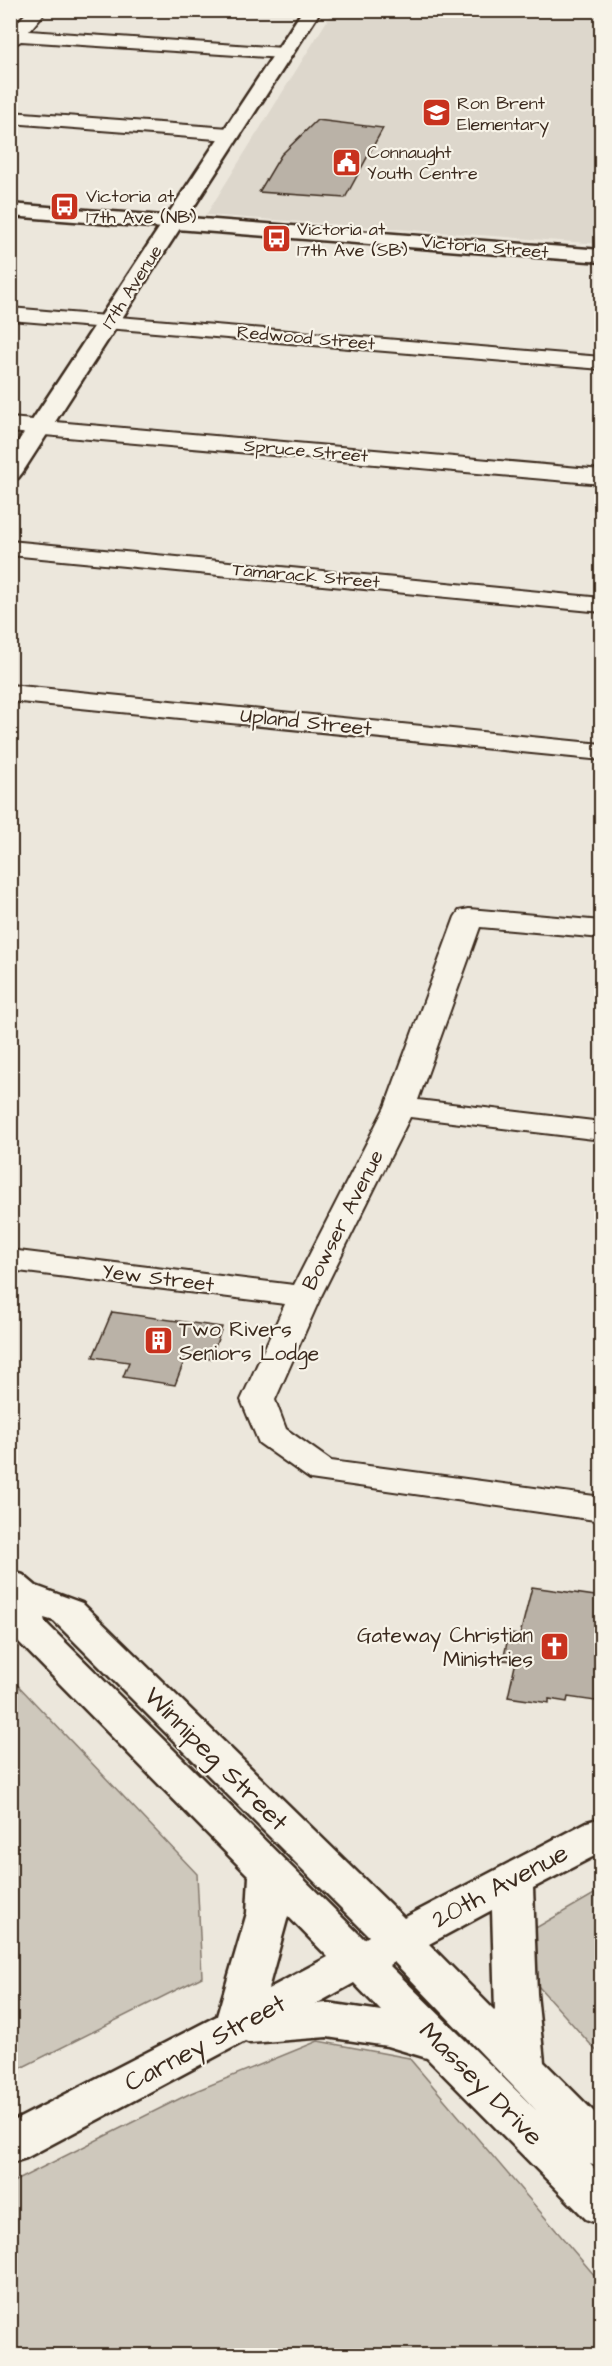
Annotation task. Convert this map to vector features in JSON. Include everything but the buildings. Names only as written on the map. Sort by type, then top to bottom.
[{"type":"main road","name":"17th Avenue","points":[[10,473],[312,10]]},
{"type":"main road","name":"Victoria Street","points":[[10,210],[602,256]]},
{"type":"main road","name":"Winnipeg Street","points":[[16,1590],[26,1626],[360,1962]]},
{"type":"main road","name":"Winnipeg Street","points":[[16,1590],[68,1612],[399,1940]]},
{"type":"main road","name":"20th Avenue","points":[[399,1940],[602,1833]]},
{"type":"main road","points":[[270,1871],[267,1913],[236,2026],[327,2020],[387,2029],[442,2045]]},
{"type":"main road","points":[[512,1879],[515,1994],[523,2069]]},
{"type":"main road","name":"Carney Street","points":[[10,2145],[399,1940]]},
{"type":"main road","name":"Massey Drive","points":[[399,1940],[602,2150]]},
{"type":"main road","name":"Massey Drive","points":[[360,1962],[602,2206]]},
{"type":"street","points":[[12,38],[39,10]]},
{"type":"street","points":[[12,38],[283,53]]},
{"type":"street","points":[[10,117],[229,134]]},
{"type":"street","name":"Redwood Street","points":[[10,314],[602,363]]},
{"type":"street","name":"Spruce Street","points":[[10,425],[602,477]]},
{"type":"street","name":"Tamarack Street","points":[[10,548],[602,605]]},
{"type":"street","name":"Upland Street","points":[[10,693],[602,752]]},
{"type":"street","name":"Bowser Avenue","points":[[602,930],[469,917],[400,1107],[305,1296],[258,1400],[271,1435],[322,1472],[602,1509]]},
{"type":"street","points":[[400,1107],[602,1131]]},
{"type":"street","name":"Yew Street","points":[[10,1260],[305,1296]]},
{"type":"shaded area","name":"Ron Brent Elementary","points":[[333,11],[601,11],[601,244],[206,215]]},
{"type":"shaded area","points":[[11,1678],[197,1874],[202,1977],[11,2073]]},
{"type":"shaded area","points":[[601,1890],[601,2056],[503,1947]]},
{"type":"shaded area","points":[[318,2041],[409,2058],[601,2283],[601,2355],[11,2355],[11,2183],[191,2093]]},
{"type":"place","name":"Ron Brent Elementary","points":[[436,113]]},
{"type":"place","name":"Connaught Youth Centre","points":[[346,162]]},
{"type":"place","name":"Victoria at 17th Ave (NB)","points":[[65,206]]},
{"type":"place","name":"Victoria at 17th Ave (SB)","points":[[276,239]]},
{"type":"place","name":"Two Rivers Seniors Lodge","points":[[158,1341]]},
{"type":"place","name":"Gateway Christian Ministries","points":[[554,1647]]}]
